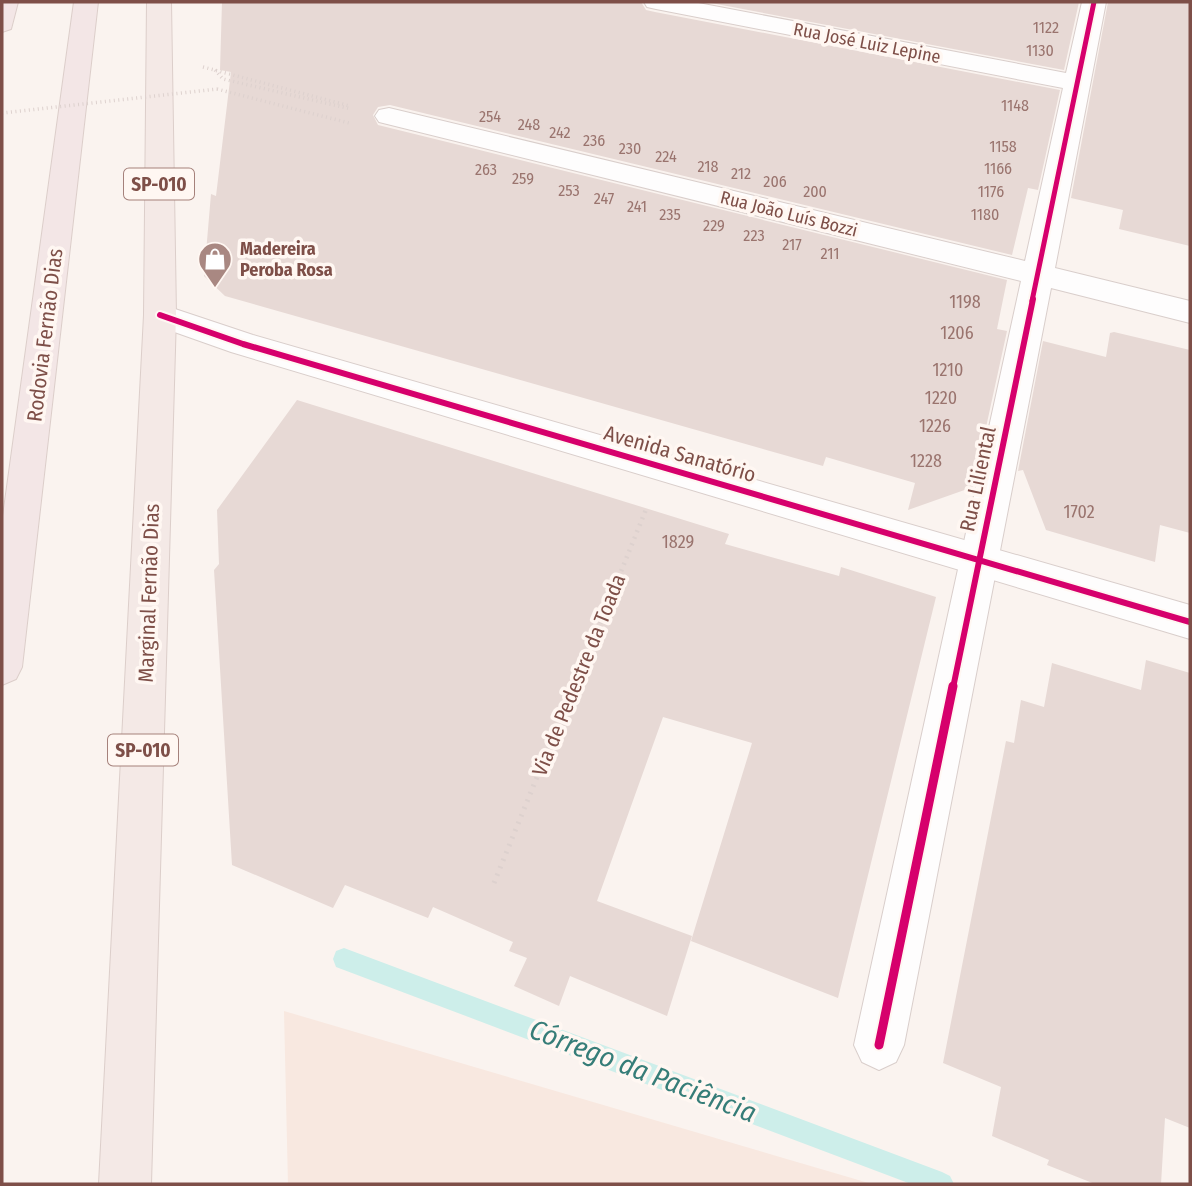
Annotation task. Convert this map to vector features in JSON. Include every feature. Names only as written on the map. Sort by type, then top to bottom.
[{"type":"highway","points":[[2,24],[6,2]]},
{"type":"highway","name":"Rodovia Fernão Dias","points":[[2,667],[86,2]]},
{"type":"highway","name":"Marginal Fernão Dias","points":[[125,1184],[160,316],[157,53],[159,2]]},
{"type":"street","name":"Rua José Luiz Lepine","points":[[656,2],[1077,83]]},
{"type":"street","name":"Rua Liliental","points":[[879,1045],[1094,2]]},
{"type":"street","name":"Rua João Luís Bozzi","points":[[374,114],[1190,312]]},
{"type":"street","name":"Avenida Sanatório","points":[[160,316],[243,344],[1190,622]]},
{"type":"path","points":[[157,53],[374,114]]},
{"type":"path","points":[[215,71],[223,79],[374,114]]},
{"type":"path","points":[[2,113],[217,89],[350,123],[355,117]]},
{"type":"shaded area","points":[[284,1011],[872,1184],[288,1184]]},
{"type":"building","points":[[222,2],[641,2],[646,10],[655,12],[1060,90],[1038,190],[1028,188],[1012,255],[390,105],[378,107],[373,115],[378,125],[1007,280],[997,329],[1007,331],[973,487],[908,510],[915,483],[826,457],[823,466],[225,296],[204,276],[211,194],[216,196],[231,72],[220,70]]},
{"type":"building","points":[[706,2],[1079,2],[1064,70]]},
{"type":"building","points":[[1108,2],[1190,2],[1190,246],[1119,229],[1123,210],[1071,198]]},
{"type":"building","points":[[1110,333],[1190,350],[1190,533],[1160,525],[1155,562],[1046,530],[1023,470],[1018,471],[1043,341],[1106,357]]},
{"type":"building","points":[[297,400],[729,534],[725,544],[839,576],[841,567],[936,597],[838,998],[691,941],[752,743],[663,717],[597,901],[692,936],[667,1016],[570,976],[559,1006],[514,986],[527,958],[509,951],[513,942],[433,907],[428,918],[345,885],[333,908],[232,865],[214,570],[219,564],[217,510]]},
{"type":"building","points":[[1146,660],[1190,673],[1190,1128],[1165,1118],[1161,1184],[1095,1184],[1047,1165],[1049,1160],[992,1136],[1001,1087],[943,1063],[1006,741],[1014,743],[1021,700],[1044,707],[1052,663],[1141,690]]},
{"type":"waterway","name":"Córrego da Paciência","points":[[344,959],[942,1184]]},
{"type":"cycle path","points":[[879,1045],[1094,2]]},
{"type":"cycle path","points":[[160,315],[243,344],[1190,622]]},
{"type":"place","name":"Madereira Peroba Rosa","points":[[215,289]]}]
